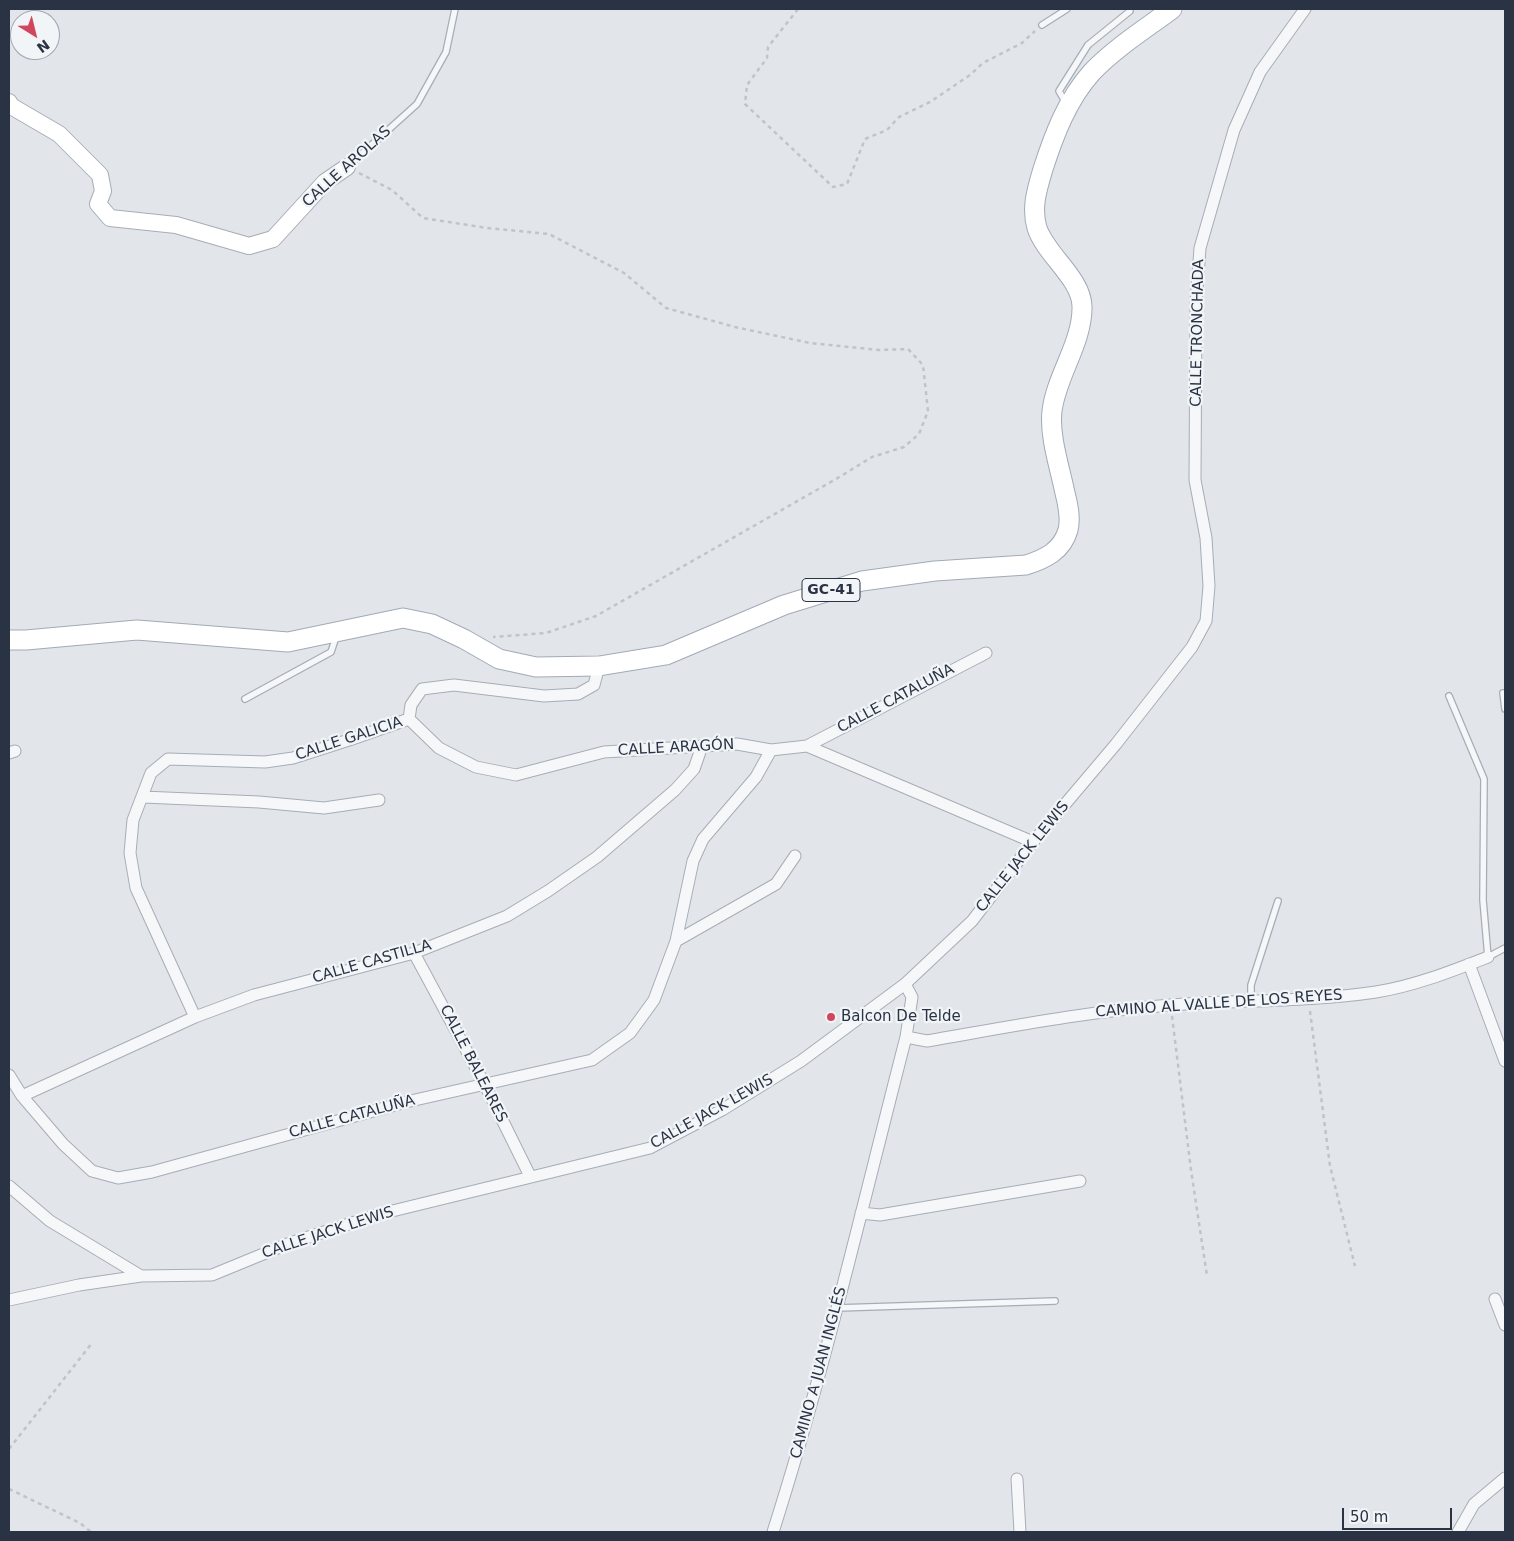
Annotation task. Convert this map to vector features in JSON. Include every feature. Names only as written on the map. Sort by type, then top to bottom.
[{"type":"main road","name":"GC-41","points":[[9,640],[137,630],[288,642],[403,618],[432,624],[464,639],[499,659],[536,667],[599,666],[666,654],[784,604],[862,581],[935,571],[1026,565],[1040,561],[1051,555],[1062,544],[1068,530],[1069,514],[1052,430],[1052,412],[1056,393],[1078,330],[1082,305],[1078,290],[1045,244],[1037,229],[1034,214],[1035,196],[1048,152],[1068,107],[1080,88],[1093,72],[1119,48],[1172,9]]},
{"type":"street","name":"CALLE TRONCHADA","points":[[1206,621],[1209,586],[1206,538],[1195,480],[1196,303],[1200,248],[1238,122],[1260,72],[1305,9]]},
{"type":"street","name":"CALLE AROLAS","points":[[9,102],[10,106],[59,134],[100,175],[103,191],[98,204],[110,218],[176,225],[249,246],[273,239],[326,182],[347,166]]},
{"type":"street","name":"CALLE JACK LEWIS","points":[[9,1300],[79,1285],[141,1276],[212,1275],[290,1243],[380,1214],[650,1148],[722,1110],[801,1061],[905,984],[972,921],[1033,842],[1140,714],[1192,647],[1206,621]]},
{"type":"street","name":"CALLE CATALUÑA","points":[[807,746],[986,653]]},
{"type":"street","name":"CALLE GALICIA","points":[[195,1017],[136,888],[130,852],[134,820],[152,773],[168,759],[265,762],[293,758],[410,719],[411,705],[422,689],[454,686],[544,696],[578,694],[594,685],[599,666]]},
{"type":"street","name":"CALLE ARAGÓN","points":[[410,719],[439,748],[476,767],[516,775],[604,752],[737,744],[771,750],[807,746],[1033,842]]},
{"type":"street","name":"CALLE CASTILLA","points":[[22,1096],[195,1017],[254,995],[414,953],[507,916],[548,891],[597,857],[675,790],[694,769],[702,746]]},
{"type":"street","name":"CALLE CATALUÑA","points":[[9,1075],[22,1096],[63,1144],[92,1171],[118,1178],[152,1172],[396,1105],[484,1083],[592,1060],[630,1033],[654,1000],[676,941],[693,861],[703,839],[756,777],[771,750]]},
{"type":"street","points":[[143,797],[259,802],[324,808],[378,800]]},
{"type":"street","points":[[676,941],[776,884],[795,856]]},
{"type":"street","name":"CALLE BALEARES","points":[[414,953],[484,1083],[530,1176]]},
{"type":"street","name":"CAMINO AL VALLE DE LOS REYES","points":[[906,1037],[927,1041],[1083,1014],[1171,1005],[1308,1000],[1378,992],[1469,964],[1488,956]]},
{"type":"street","points":[[1469,964],[1505,1061]]},
{"type":"street","name":"CAMINO A JUAN INGLÉS","points":[[773,1532],[797,1457],[906,1037],[912,997],[905,984]]},
{"type":"street","points":[[860,1213],[880,1215],[1080,1181]]},
{"type":"street","points":[[9,1186],[50,1221],[141,1276]]},
{"type":"street","points":[[1495,1299],[1505,1325]]},
{"type":"street","points":[[1458,1532],[1474,1504],[1505,1478]]},
{"type":"street","points":[[1017,1479],[1020,1532]]},
{"type":"lane","name":"CALLE AROLAS","points":[[347,166],[417,104],[446,52],[455,9]]},
{"type":"lane","points":[[1042,25],[1067,9]]},
{"type":"lane","points":[[1068,107],[1059,91],[1088,45],[1130,11],[1129,9]]},
{"type":"lane","points":[[245,699],[331,652],[337,632]]},
{"type":"lane","points":[[1503,693],[1505,709]]},
{"type":"lane","points":[[1449,696],[1484,779],[1483,900],[1488,956]]},
{"type":"lane","points":[[1251,1002],[1251,985],[1278,901]]},
{"type":"lane","name":"CAMINO AL VALLE DE LOS REYES","points":[[1488,956],[1505,948]]},
{"type":"lane","points":[[837,1308],[1055,1301]]},
{"type":"path","points":[[798,9],[768,47],[767,58],[747,85],[745,104],[833,187],[847,184],[865,139],[887,130],[900,117],[930,102],[970,75],[983,63],[1022,43],[1042,25]]},
{"type":"path","points":[[347,166],[392,190],[423,218],[487,228],[550,234],[624,273],[666,308],[735,327],[810,343],[879,350],[908,349],[922,365],[928,411],[919,434],[904,447],[872,457],[836,480],[596,616],[546,632],[492,637]]},
{"type":"path","points":[[1308,1000],[1330,1166],[1355,1266]]},
{"type":"path","points":[[1171,1005],[1191,1170],[1207,1276]]},
{"type":"path","points":[[9,1449],[92,1343]]},
{"type":"path","points":[[9,1489],[80,1524],[91,1532]]},
{"type":"place","name":"Balcon De Telde","points":[[831,1017]]}]
